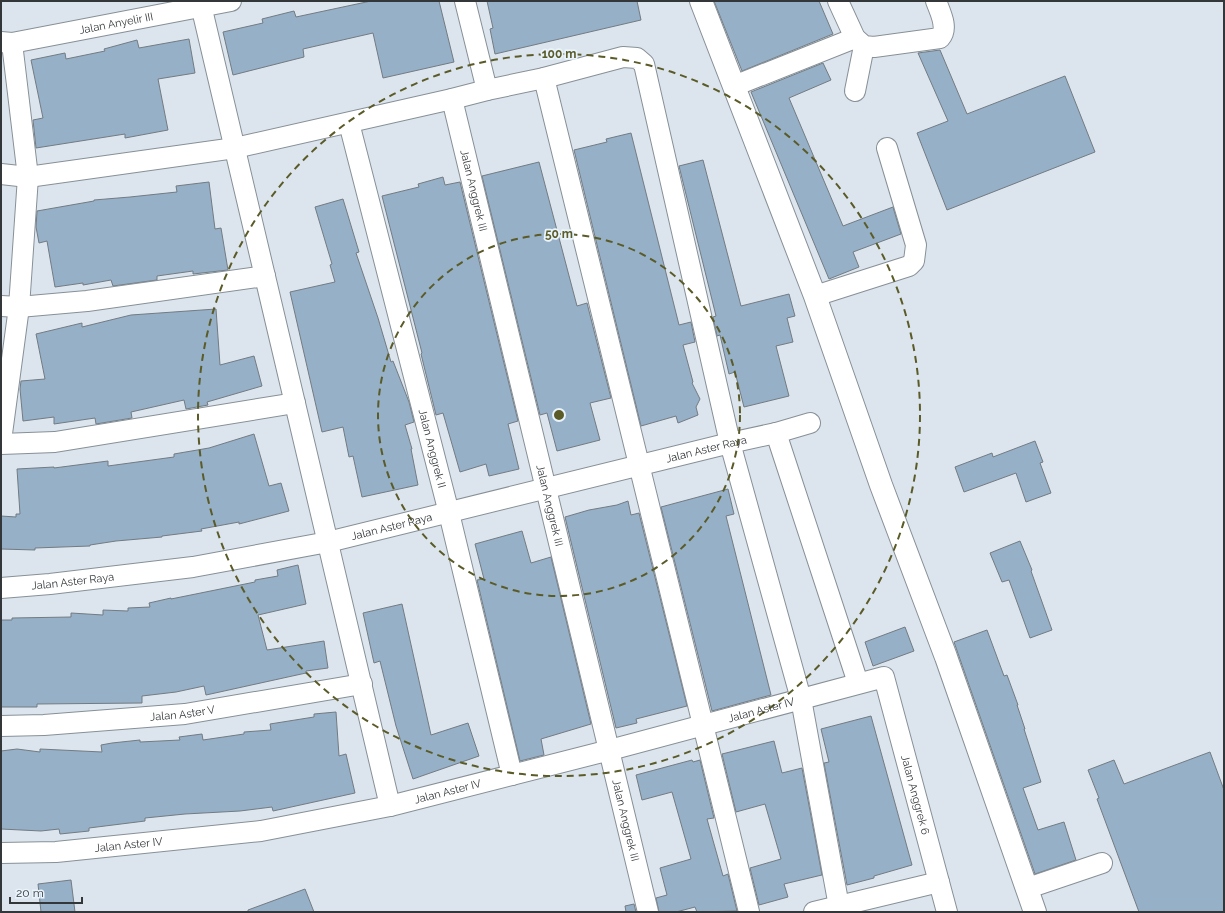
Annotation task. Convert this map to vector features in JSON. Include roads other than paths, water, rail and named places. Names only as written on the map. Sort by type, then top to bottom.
[{"type":"street","name":"Jalan Anyelir III","points":[[7,42],[201,4],[231,1]]},
{"type":"street","points":[[464,1],[487,90]]},
{"type":"street","points":[[702,1],[814,296],[881,485],[946,657],[1036,912]]},
{"type":"street","points":[[838,1],[859,42],[855,91]]},
{"type":"street","points":[[734,86],[859,42],[874,47],[940,38],[943,35],[944,30],[943,21],[936,1]]},
{"type":"street","points":[[201,4],[390,806]]},
{"type":"street","points":[[1,441],[10,307],[28,177],[7,42]]},
{"type":"street","points":[[1,174],[28,177],[235,148],[544,78],[623,57],[636,58],[644,64],[730,443],[801,699],[840,909]]},
{"type":"street","points":[[544,78],[749,912]]},
{"type":"street","name":"Jalan Anggrek III","points":[[452,99],[648,912]]},
{"type":"street","name":"Jalan Anggrek II","points":[[349,123],[449,513],[512,775]]},
{"type":"street","points":[[814,296],[909,266],[914,261],[916,245],[887,148]]},
{"type":"street","points":[[10,307],[87,301],[265,276]]},
{"type":"street","points":[[1,444],[55,442],[295,403]]},
{"type":"street","name":"Jalan Aster Raya","points":[[1,588],[50,584],[194,567],[328,542],[776,433],[810,423]]},
{"type":"street","points":[[776,433],[858,683]]},
{"type":"street","name":"Jalan Aster IV","points":[[1,853],[56,852],[261,831],[390,806],[610,750],[884,677]]},
{"type":"street","name":"Jalan Anggrek 6","points":[[884,677],[947,912]]},
{"type":"street","name":"Jalan Aster V","points":[[1,726],[44,725],[185,714],[362,684]]},
{"type":"street","points":[[1028,888],[1102,863]]},
{"type":"street","points":[[814,912],[840,909],[939,882]]}]
